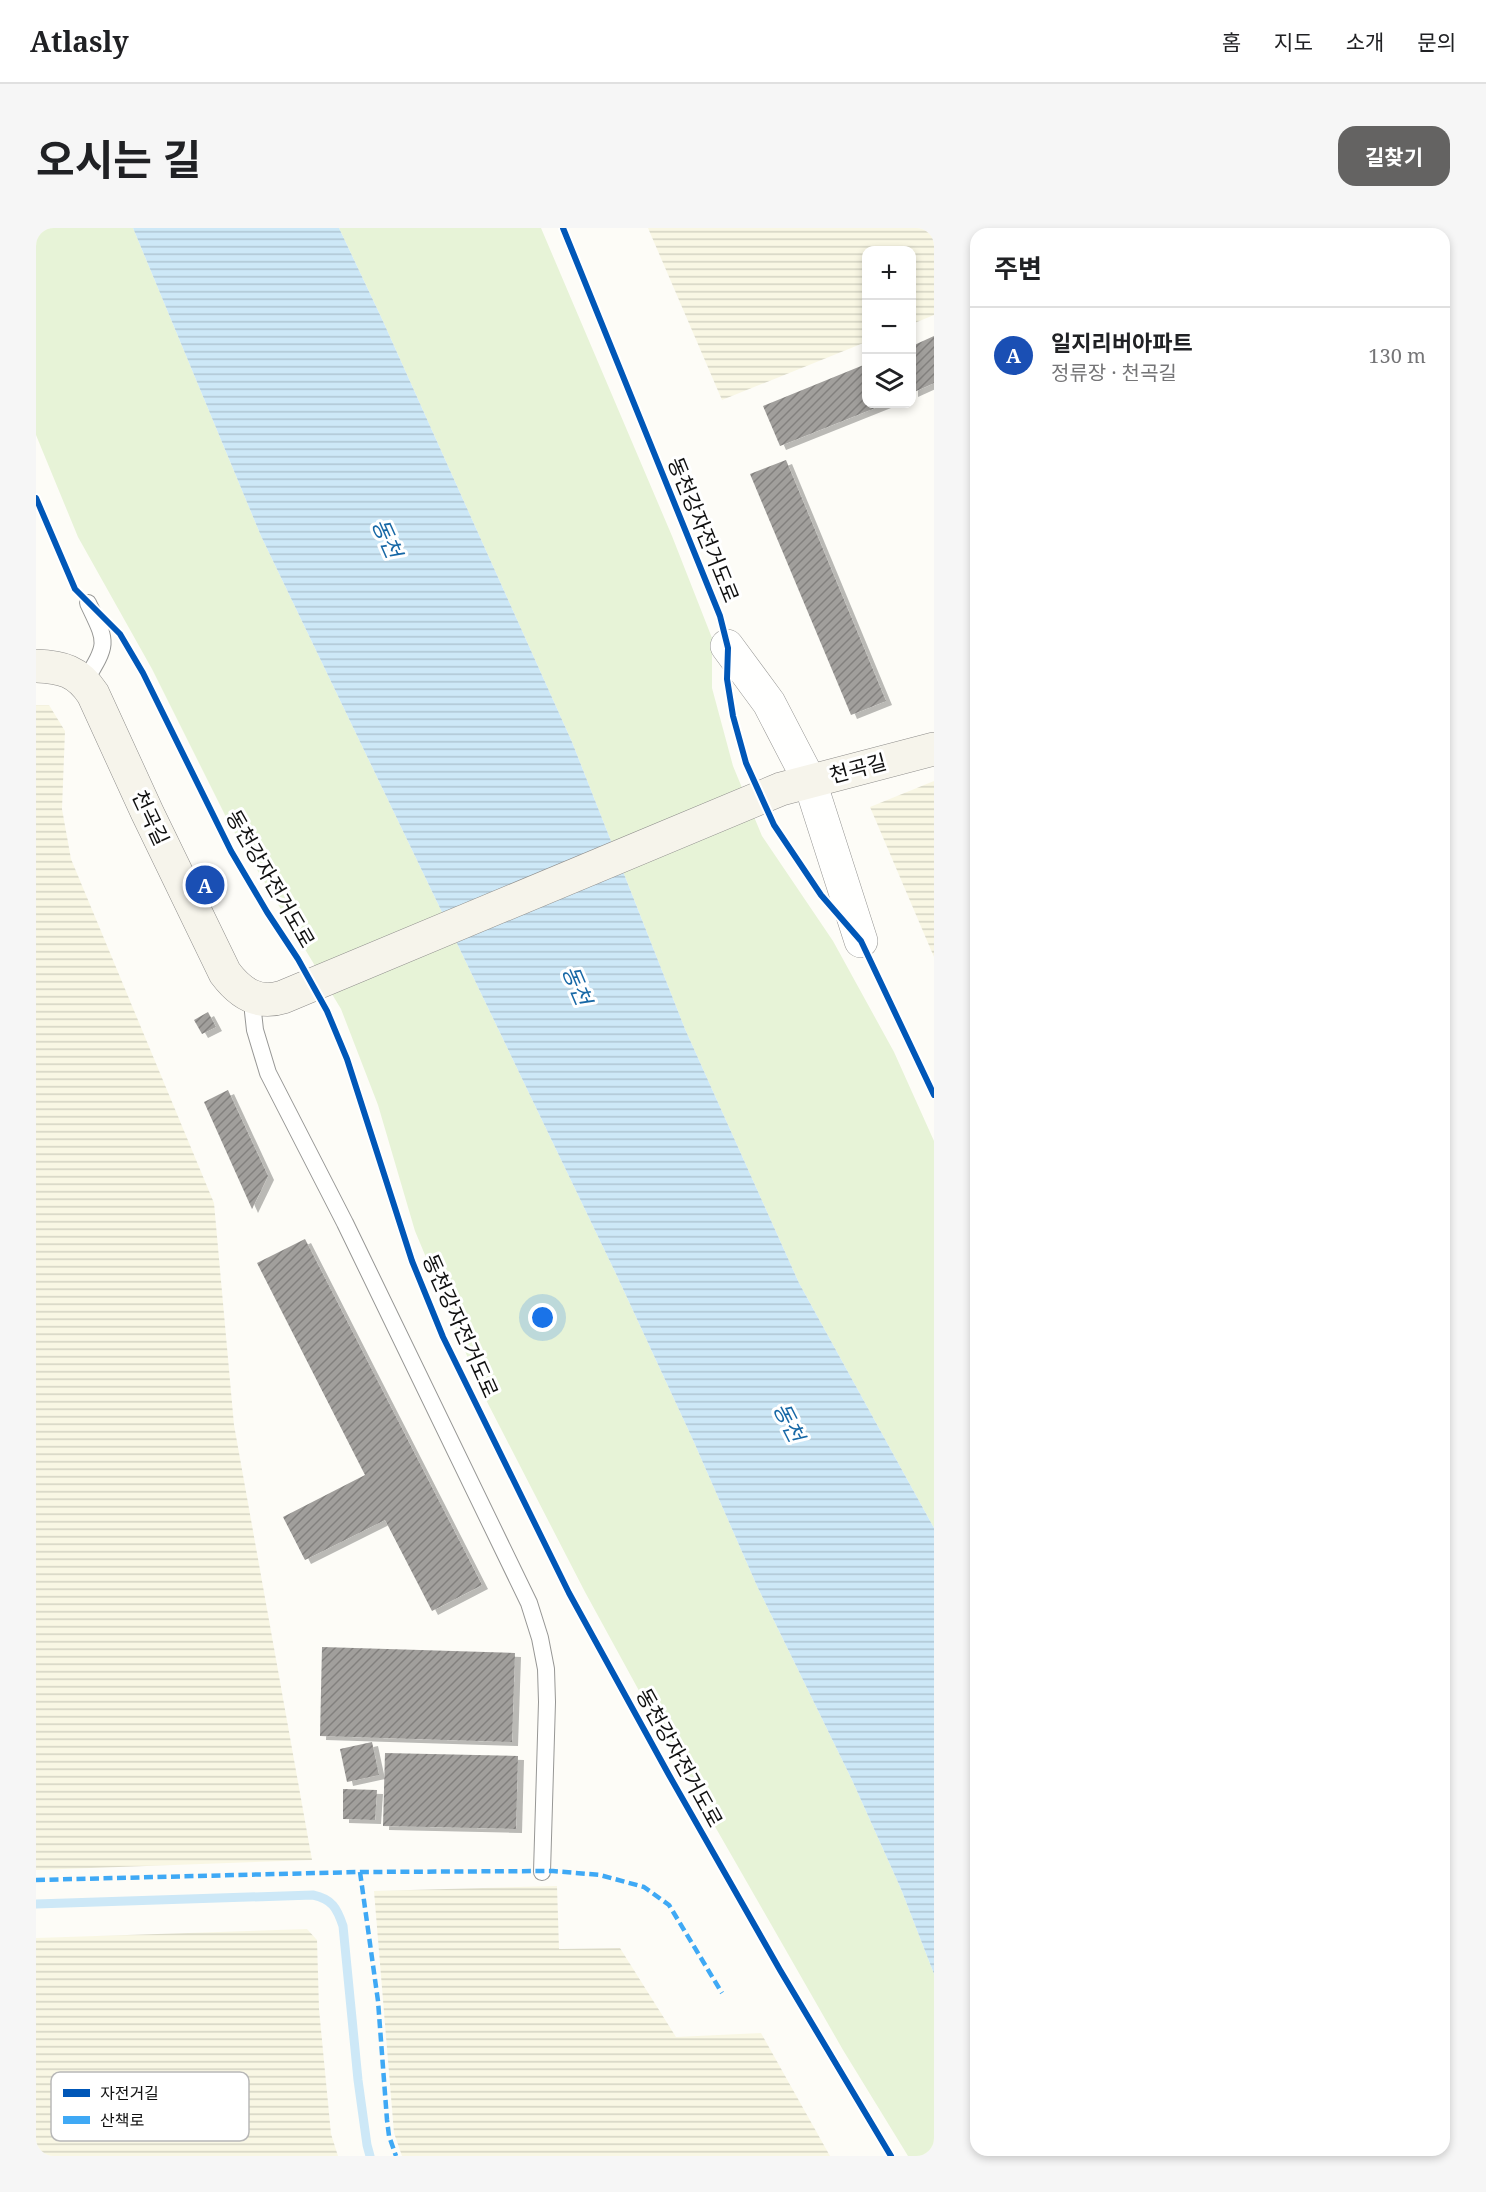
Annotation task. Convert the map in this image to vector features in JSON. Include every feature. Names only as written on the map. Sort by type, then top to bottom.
[{"type":"street","points":[[727,646],[769,703],[796,786],[861,941]]},
{"type":"street","points":[[36,666],[66,670],[85,681]]},
{"type":"street","name":"천곡길","points":[[85,681],[225,973],[239,990],[269,997],[796,786],[934,749]]},
{"type":"lane","points":[[85,681],[103,649],[103,635],[88,603]]},
{"type":"lane","points":[[269,997],[253,1012],[255,1030],[268,1073],[345,1223],[528,1603],[540,1638],[546,1669],[547,1702],[542,1872]]},
{"type":"shaded area","points":[[648,228],[934,228],[934,315],[916,322],[916,246],[862,246],[862,344],[722,400]]},
{"type":"shaded area","points":[[36,705],[49,705],[65,731],[62,809],[71,859],[214,1203],[234,1425],[312,1860],[36,1870]]},
{"type":"shaded area","points":[[934,781],[934,957],[870,807]]},
{"type":"shaded area","points":[[557,1886],[559,1949],[620,1948],[676,2037],[761,2033],[830,2156],[402,2156],[394,2133],[374,1891]]},
{"type":"shaded area","points":[[307,1929],[317,1940],[319,2009],[331,2134],[338,2156],[36,2156],[36,1938]]},
{"type":"green space","points":[[36,228],[133,228],[261,536],[617,1276],[757,1586],[852,1780],[901,1889],[934,1974],[934,2156],[908,2156],[843,2050],[678,1762],[585,1592],[483,1394],[415,1231],[378,1105],[341,1009],[229,823],[152,669],[78,537],[36,435]]},
{"type":"green space","points":[[339,228],[541,228],[672,536],[712,638],[712,688],[733,766],[762,836],[833,941],[894,1052],[934,1141],[934,1528],[799,1283],[685,1029],[572,742]]},
{"type":"water","name":"동천","points":[[133,228],[339,228],[382,319],[572,742],[685,1029],[799,1283],[934,1528],[934,1974],[901,1889],[852,1780],[757,1586],[617,1276],[261,536]]},
{"type":"building","points":[[934,336],[934,383],[916,391],[916,354],[916,344]]},
{"type":"building","points":[[862,366],[862,408],[875,408],[780,446],[763,406]]},
{"type":"building","points":[[786,460],[886,701],[851,715],[750,474]]},
{"type":"building","points":[[208,1012],[216,1027],[202,1034],[194,1020]]},
{"type":"building","points":[[228,1090],[268,1176],[252,1209],[204,1102]]},
{"type":"building","points":[[305,1239],[482,1585],[432,1611],[385,1520],[305,1560],[283,1517],[365,1475],[257,1263]]},
{"type":"building","points":[[322,1647],[515,1653],[512,1742],[320,1736]]},
{"type":"building","points":[[372,1742],[379,1775],[347,1782],[340,1749]]},
{"type":"building","points":[[385,1753],[518,1756],[516,1829],[383,1826]]},
{"type":"building","points":[[343,1789],[377,1790],[375,1820],[343,1819]]},
{"type":"waterway","points":[[36,1904],[313,1895],[329,1902],[336,1909],[343,1926],[358,2080],[370,2156]]},
{"type":"marked path","points":[[36,1880],[360,1872],[553,1871],[600,1875],[644,1887],[669,1905],[722,1993]]},
{"type":"marked path","points":[[360,1872],[378,2001],[389,2136],[396,2156]]},
{"type":"cycle path","name":"동천강자전거도로","points":[[563,228],[720,616],[728,648],[727,679],[733,716],[746,763],[774,825],[821,895],[861,941],[934,1095]]},
{"type":"cycle path","name":"동천강자전거도로","points":[[36,498],[75,589],[120,634],[143,673],[231,851],[298,959],[327,1011],[347,1059],[412,1261],[443,1337],[569,1593],[780,1970],[891,2156]]},
{"type":"place","name":"일지리버아파트","points":[[205,885]]}]
